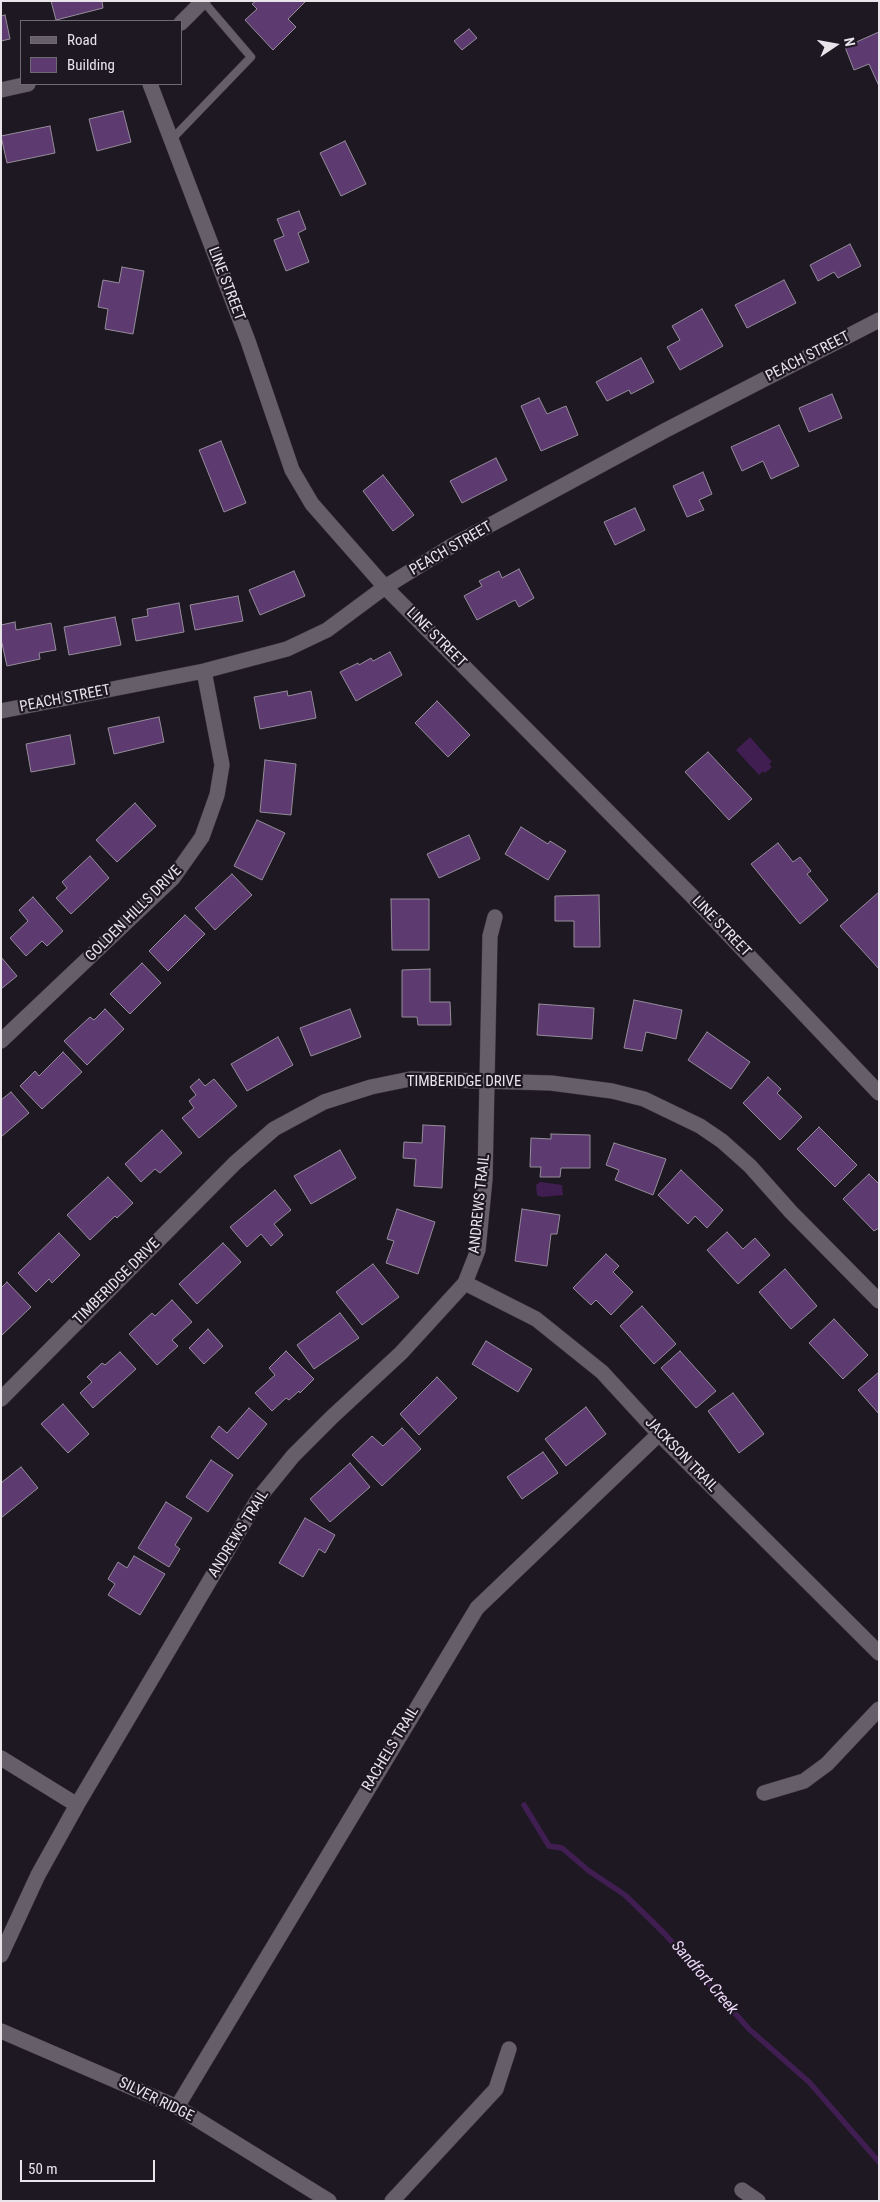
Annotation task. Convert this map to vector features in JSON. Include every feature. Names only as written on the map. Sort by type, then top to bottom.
[{"type":"street","points":[[182,21],[203,1]]},
{"type":"street","points":[[1,90],[24,85]]},
{"type":"street","name":"LINE STREET","points":[[150,85],[248,341],[292,470],[312,504],[385,587],[697,902],[879,1093]]},
{"type":"street","name":"PEACH STREET","points":[[1,711],[204,671],[287,649],[327,630],[385,587],[453,545],[879,320]]},
{"type":"street","name":"GOLDEN HILLS DRIVE","points":[[1,1041],[173,878],[202,837],[217,795],[222,765],[204,671]]},
{"type":"street","name":"ANDREWS TRAIL","points":[[1,1955],[38,1875],[76,1805],[258,1499],[294,1456],[332,1417],[401,1353],[465,1283],[478,1250],[485,1179],[489,1081],[490,936],[495,917]]},
{"type":"street","name":"TIMBERIDGE DRIVE","points":[[1,1399],[236,1163],[274,1130],[324,1102],[371,1087],[410,1079],[551,1083],[612,1091],[644,1099],[700,1126],[722,1141],[750,1166],[791,1212],[879,1301]]},
{"type":"street","name":"JACKSON TRAIL","points":[[465,1283],[536,1319],[602,1372],[659,1434],[879,1653]]},
{"type":"street","name":"RACHELS TRAIL","points":[[177,2107],[477,1608],[659,1434]]},
{"type":"street","points":[[764,1794],[804,1782],[827,1764],[879,1709]]},
{"type":"street","points":[[1,1758],[76,1805]]},
{"type":"street","name":"SILVER RIDGE","points":[[1,2031],[177,2107],[329,2201]]},
{"type":"street","points":[[392,2201],[496,2089],[509,2049]]},
{"type":"street","points":[[742,2190],[758,2201]]},
{"type":"lane","points":[[172,139],[251,57],[203,1]]},
{"type":"shaded area","points":[[750,737],[772,762],[769,764],[772,767],[759,775],[736,750]]},
{"type":"shaded area","points":[[540,1182],[562,1185],[563,1195],[542,1197],[537,1195],[536,1185]]},
{"type":"building","points":[[51,1],[102,1],[103,8],[56,20]]},
{"type":"building","points":[[256,1],[306,1],[288,19],[296,27],[273,50],[245,20],[257,9],[252,4]]},
{"type":"building","points":[[5,15],[10,39],[1,41],[1,16]]},
{"type":"building","points":[[469,29],[477,38],[462,50],[454,41]]},
{"type":"building","points":[[879,32],[879,86],[869,64],[854,70],[845,47]]},
{"type":"building","points":[[123,111],[131,142],[97,151],[89,119]]},
{"type":"building","points":[[50,126],[55,153],[7,163],[1,136]]},
{"type":"building","points":[[345,141],[366,184],[341,196],[320,153]]},
{"type":"building","points":[[299,211],[306,229],[298,233],[309,262],[286,271],[274,240],[284,236],[277,219]]},
{"type":"building","points":[[850,244],[861,266],[838,278],[834,272],[818,281],[810,265]]},
{"type":"building","points":[[122,267],[144,271],[133,334],[105,329],[108,309],[98,307],[103,280],[119,283]]},
{"type":"building","points":[[784,280],[796,303],[747,328],[735,305]]},
{"type":"building","points":[[702,309],[723,346],[680,370],[667,347],[680,340],[672,326]]},
{"type":"building","points":[[641,358],[654,382],[631,394],[629,390],[607,401],[596,382]]},
{"type":"building","points":[[832,394],[842,418],[809,432],[799,408]]},
{"type":"building","points":[[539,398],[547,414],[566,406],[578,435],[541,451],[521,406]]},
{"type":"building","points":[[779,425],[799,466],[771,479],[763,461],[742,471],[731,447]]},
{"type":"building","points":[[221,441],[246,503],[224,512],[199,450]]},
{"type":"building","points":[[496,458],[507,480],[462,503],[450,481]]},
{"type":"building","points":[[703,472],[712,494],[699,500],[704,510],[687,517],[673,486]]},
{"type":"building","points":[[383,475],[414,515],[393,531],[363,491]]},
{"type":"building","points":[[635,508],[645,530],[615,545],[604,522]]},
{"type":"building","points":[[519,569],[534,598],[519,607],[515,600],[477,620],[464,596],[482,586],[479,581],[499,571],[502,578]]},
{"type":"building","points":[[294,571],[305,596],[260,615],[249,590]]},
{"type":"building","points":[[238,596],[243,621],[195,630],[190,605]]},
{"type":"building","points":[[179,603],[184,632],[136,641],[132,619],[148,616],[147,609]]},
{"type":"building","points":[[115,617],[121,645],[69,655],[64,627]]},
{"type":"building","points":[[15,622],[16,630],[51,623],[56,650],[39,653],[40,659],[7,666],[1,639],[1,625]]},
{"type":"building","points":[[390,652],[402,675],[356,701],[340,672],[371,658],[373,661]]},
{"type":"building","points":[[287,691],[288,696],[311,691],[316,718],[260,729],[254,697]]},
{"type":"building","points":[[437,701],[470,735],[448,757],[415,723]]},
{"type":"building","points":[[159,717],[164,742],[114,754],[108,728]]},
{"type":"building","points":[[70,735],[75,764],[31,772],[26,744]]},
{"type":"building","points":[[708,752],[752,799],[729,820],[685,772]]},
{"type":"building","points":[[265,760],[296,764],[291,815],[260,812]]},
{"type":"building","points":[[135,803],[156,826],[117,862],[96,840]]},
{"type":"building","points":[[257,820],[285,833],[262,880],[234,866]]},
{"type":"building","points":[[521,827],[548,844],[550,841],[566,851],[548,880],[505,854]]},
{"type":"building","points":[[469,835],[480,859],[439,878],[427,854]]},
{"type":"building","points":[[778,843],[793,862],[800,857],[811,871],[807,874],[828,900],[800,924],[751,864]]},
{"type":"building","points":[[90,856],[109,878],[71,914],[56,898],[67,888],[62,882]]},
{"type":"building","points":[[232,874],[252,895],[215,930],[195,908]]},
{"type":"building","points":[[879,892],[879,969],[840,926]]},
{"type":"building","points":[[599,895],[600,947],[574,947],[574,921],[555,921],[555,896]]},
{"type":"building","points":[[33,897],[63,931],[47,946],[42,941],[26,956],[10,938],[28,921],[19,910]]},
{"type":"building","points":[[391,899],[429,899],[429,950],[392,950]]},
{"type":"building","points":[[185,915],[205,934],[168,971],[149,951]]},
{"type":"building","points":[[1,957],[17,976],[1,989]]},
{"type":"building","points":[[142,963],[161,983],[130,1014],[110,994]]},
{"type":"building","points":[[430,969],[430,1002],[450,1002],[451,1025],[418,1025],[417,1017],[402,1017],[402,970]]},
{"type":"building","points":[[634,1000],[682,1010],[676,1039],[646,1032],[642,1051],[624,1048]]},
{"type":"building","points":[[539,1004],[594,1008],[592,1039],[537,1035]]},
{"type":"building","points":[[105,1009],[124,1029],[87,1065],[64,1041],[90,1017],[94,1020]]},
{"type":"building","points":[[350,1009],[361,1037],[311,1056],[300,1028]]},
{"type":"building","points":[[707,1032],[750,1062],[731,1089],[688,1060]]},
{"type":"building","points":[[278,1037],[293,1065],[247,1091],[231,1064]]},
{"type":"building","points":[[63,1052],[82,1072],[42,1109],[20,1086],[35,1071],[39,1076]]},
{"type":"building","points":[[768,1077],[781,1089],[777,1093],[802,1117],[780,1140],[743,1103]]},
{"type":"building","points":[[199,1079],[205,1086],[214,1079],[237,1106],[199,1138],[182,1118],[194,1108],[189,1101],[196,1095],[190,1087]]},
{"type":"building","points":[[11,1092],[29,1113],[1,1137],[1,1100]]},
{"type":"building","points":[[423,1125],[445,1126],[442,1188],[414,1186],[416,1159],[403,1158],[404,1142],[422,1143]]},
{"type":"building","points":[[819,1127],[857,1165],[835,1187],[797,1149]]},
{"type":"building","points":[[162,1130],[182,1153],[160,1173],[155,1169],[141,1182],[125,1164]]},
{"type":"building","points":[[551,1134],[590,1135],[590,1168],[561,1168],[560,1177],[540,1177],[541,1167],[530,1167],[531,1138],[551,1139]]},
{"type":"building","points":[[614,1143],[666,1159],[653,1195],[615,1180],[619,1170],[606,1165]]},
{"type":"building","points":[[340,1150],[356,1178],[311,1204],[294,1176]]},
{"type":"building","points":[[681,1170],[723,1210],[707,1228],[695,1216],[688,1224],[658,1195]]},
{"type":"building","points":[[869,1174],[879,1184],[879,1228],[874,1231],[843,1199]]},
{"type":"building","points":[[108,1177],[133,1203],[117,1218],[115,1216],[90,1240],[67,1215]]},
{"type":"building","points":[[275,1190],[291,1210],[274,1224],[283,1235],[271,1246],[261,1234],[247,1247],[230,1227]]},
{"type":"building","points":[[397,1209],[435,1222],[418,1274],[386,1263],[394,1241],[387,1239]]},
{"type":"building","points":[[522,1209],[560,1215],[557,1234],[551,1234],[547,1266],[515,1261]]},
{"type":"building","points":[[727,1232],[743,1249],[755,1238],[770,1255],[738,1284],[707,1250]]},
{"type":"building","points":[[59,1233],[80,1255],[52,1283],[49,1279],[36,1292],[18,1273]]},
{"type":"building","points":[[223,1243],[241,1262],[197,1304],[179,1284]]},
{"type":"building","points":[[606,1254],[619,1266],[613,1272],[633,1292],[611,1315],[596,1300],[591,1305],[573,1288]]},
{"type":"building","points":[[373,1264],[399,1297],[362,1325],[336,1292]]},
{"type":"building","points":[[785,1269],[817,1306],[791,1329],[759,1292]]},
{"type":"building","points":[[7,1282],[31,1307],[1,1336],[1,1288]]},
{"type":"building","points":[[172,1300],[192,1322],[172,1340],[178,1346],[157,1365],[129,1334],[152,1313],[155,1316]]},
{"type":"building","points":[[642,1306],[676,1344],[654,1364],[620,1326]]},
{"type":"building","points":[[340,1313],[359,1338],[314,1369],[297,1345]]},
{"type":"building","points":[[834,1319],[868,1355],[843,1379],[809,1343]]},
{"type":"building","points":[[208,1329],[223,1346],[204,1364],[189,1348]]},
{"type":"building","points":[[486,1341],[532,1369],[518,1392],[472,1364]]},
{"type":"building","points":[[286,1351],[314,1379],[300,1393],[299,1391],[289,1400],[286,1398],[272,1411],[255,1393],[275,1375],[269,1368]]},
{"type":"building","points":[[680,1351],[716,1391],[696,1408],[661,1368]]},
{"type":"building","points":[[120,1352],[136,1369],[93,1408],[80,1393],[92,1382],[87,1377],[102,1363],[105,1365]]},
{"type":"building","points":[[879,1372],[879,1414],[858,1390]]},
{"type":"building","points":[[437,1377],[457,1398],[419,1435],[400,1414]]},
{"type":"building","points":[[733,1393],[764,1434],[739,1453],[708,1411]]},
{"type":"building","points":[[63,1404],[89,1434],[68,1453],[41,1424]]},
{"type":"building","points":[[586,1407],[606,1434],[566,1466],[545,1439]]},
{"type":"building","points":[[249,1408],[267,1424],[238,1459],[211,1437],[219,1426],[227,1433]]},
{"type":"building","points":[[402,1428],[421,1449],[382,1486],[352,1455],[372,1436],[383,1446]]},
{"type":"building","points":[[543,1452],[558,1473],[522,1499],[507,1477]]},
{"type":"building","points":[[211,1460],[233,1475],[208,1512],[186,1497]]},
{"type":"building","points":[[350,1463],[370,1487],[330,1522],[310,1499]]},
{"type":"building","points":[[21,1467],[38,1488],[1,1518],[1,1483]]},
{"type":"building","points":[[166,1502],[192,1518],[175,1545],[180,1549],[169,1567],[138,1548]]},
{"type":"building","points":[[305,1518],[335,1535],[325,1553],[319,1549],[303,1577],[279,1563]]},
{"type":"building","points":[[134,1556],[165,1574],[140,1615],[108,1595],[115,1584],[108,1579],[118,1562],[127,1568]]},
{"type":"waterway","name":"Sandfort Creek","points":[[524,1805],[549,1846],[562,1848],[589,1871],[625,1895],[663,1932],[749,2029],[809,2082],[879,2162]]}]
